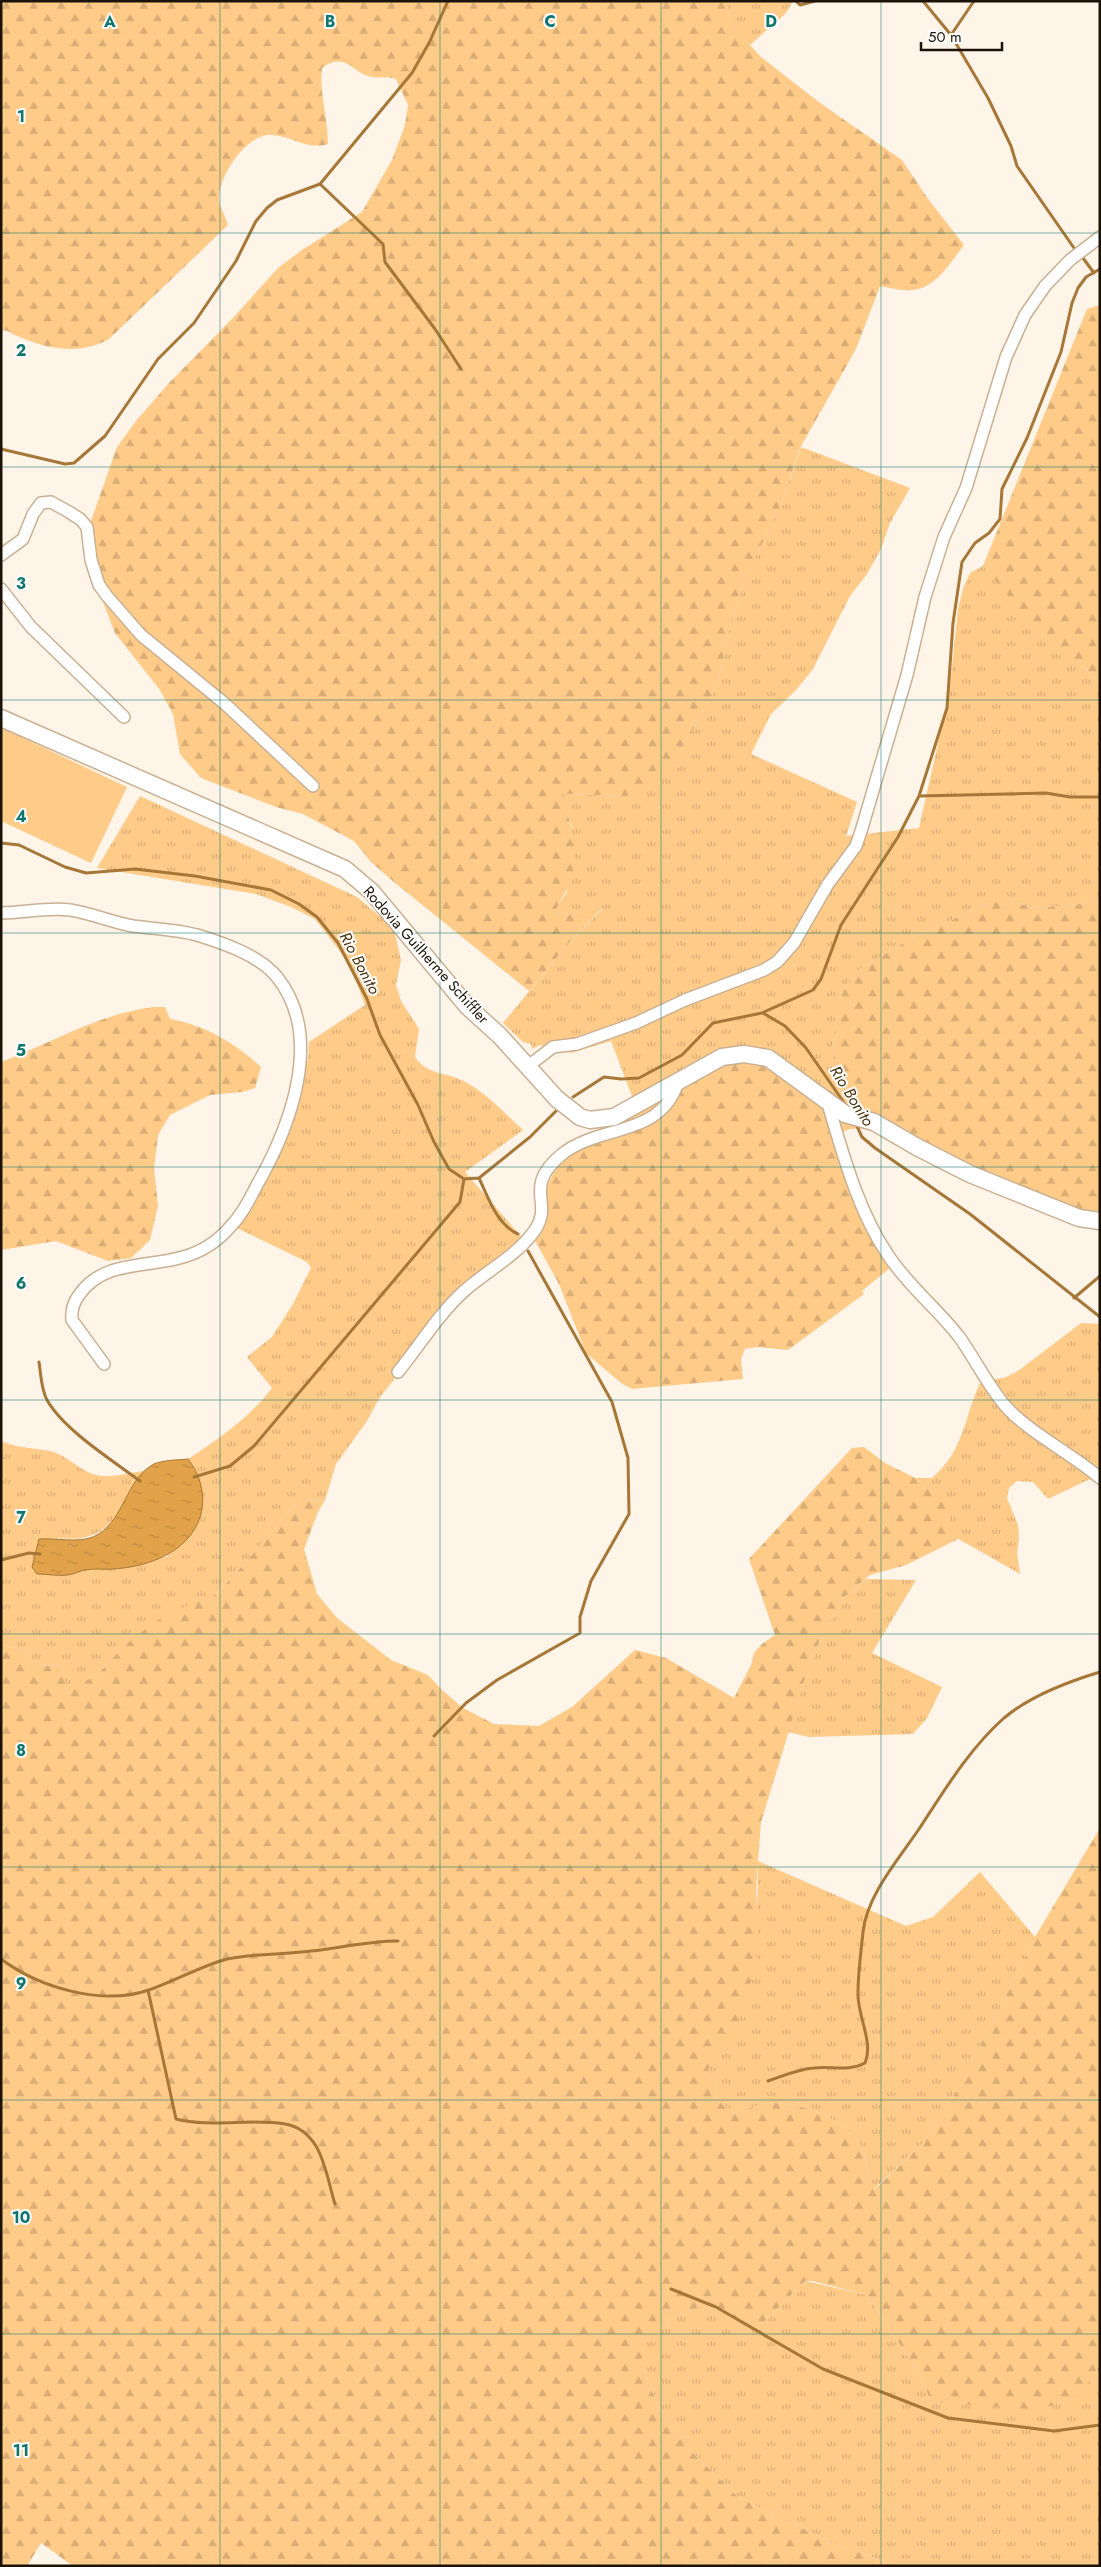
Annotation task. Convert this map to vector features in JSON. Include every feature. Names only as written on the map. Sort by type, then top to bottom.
[{"type":"street","points":[[527,1067],[552,1047],[577,1044],[627,1027],[685,1000],[764,970],[777,962],[794,943],[828,884],[856,846],[907,675],[925,597],[944,537],[966,488],[997,382],[1015,335],[1025,316],[1056,272],[1100,237]]},
{"type":"street","points":[[1,556],[23,538],[33,514],[42,503],[50,502],[80,519],[87,527],[95,575],[107,596],[141,634],[224,703],[313,786]]},
{"type":"street","points":[[1,589],[31,627],[124,717]]},
{"type":"street","name":"Rodovia Guilherme Schiffler","points":[[1,718],[345,869],[372,892],[467,1006],[500,1036],[557,1099],[580,1116],[590,1120],[614,1117],[722,1057],[732,1054],[756,1054],[779,1064],[828,1104],[850,1115],[874,1122],[917,1147],[970,1174],[1079,1218],[1100,1221]]},
{"type":"street","points":[[1,913],[70,910],[123,924],[173,930],[210,940],[252,958],[272,972],[287,995],[297,1023],[300,1059],[290,1112],[266,1169],[238,1217],[223,1234],[198,1251],[155,1264],[112,1269],[88,1284],[76,1299],[71,1312],[72,1320],[104,1364]]},
{"type":"street","points":[[398,1372],[448,1307],[511,1254],[535,1230],[542,1218],[540,1180],[549,1167],[568,1150],[581,1142],[622,1131],[646,1120],[669,1102],[678,1082]]},
{"type":"street","points":[[828,1104],[841,1148],[870,1223],[888,1256],[959,1337],[1007,1409],[1031,1430],[1080,1461],[1100,1478]]},
{"type":"green space","points":[[1,1],[725,1],[732,26],[761,57],[820,103],[902,160],[928,199],[964,245],[942,274],[928,285],[908,290],[880,286],[856,349],[800,448],[781,505],[745,578],[726,641],[719,678],[700,718],[674,763],[660,781],[639,794],[626,796],[561,794],[572,828],[575,849],[573,871],[556,912],[572,914],[602,908],[569,943],[529,991],[394,882],[371,862],[354,841],[303,814],[276,807],[201,778],[180,754],[173,714],[160,690],[115,633],[98,589],[91,521],[117,447],[136,421],[169,383],[232,319],[278,268],[302,250],[362,212],[392,160],[405,125],[408,105],[396,79],[366,75],[344,62],[331,63],[322,68],[321,77],[328,144],[307,144],[273,135],[263,136],[253,141],[236,157],[223,179],[219,202],[228,225],[109,339],[83,348],[57,348],[30,341],[5,330],[1,332]]},
{"type":"green space","points":[[725,1],[793,1],[786,13],[750,45],[732,26]]},
{"type":"green space","points":[[1100,305],[1100,683],[1086,669],[1037,630],[983,566],[1087,309]]},
{"type":"green space","points":[[801,447],[910,488],[890,523],[881,549],[867,574],[850,596],[813,669],[796,690],[771,714],[751,754],[857,802],[846,836],[919,828],[949,695],[958,609],[963,589],[970,573],[983,566],[1010,596],[1100,683],[1100,902],[1039,908],[1010,902],[991,902],[907,941],[857,971],[843,991],[836,1015],[832,1047],[838,1086],[854,1114],[637,1109],[611,1041],[571,1053],[540,1045],[532,1049],[531,1044],[523,1042],[503,1023],[569,943],[602,909],[572,914],[556,912],[558,905],[567,892],[572,827],[560,794],[626,796],[674,763],[700,718],[719,678],[726,641],[745,578],[781,505]]},
{"type":"green space","points":[[2,728],[127,787],[91,863],[1,821]]},
{"type":"green space","points":[[140,796],[357,897],[391,926],[401,960],[396,985],[401,1001],[419,1029],[415,1057],[430,1070],[468,1083],[493,1102],[523,1130],[465,1172],[524,1240],[466,1296],[423,1343],[380,1397],[367,1421],[336,1464],[325,1500],[304,1501],[291,1508],[246,1562],[215,1595],[125,1645],[97,1675],[67,1691],[62,1665],[35,1666],[24,1650],[1,1645],[1,1441],[56,1453],[96,1475],[117,1475],[144,1471],[112,1521],[102,1530],[91,1536],[58,1538],[67,1574],[88,1569],[123,1568],[168,1556],[193,1465],[188,1459],[244,1418],[272,1388],[247,1357],[272,1337],[293,1304],[311,1268],[307,1262],[233,1226],[267,1167],[308,1060],[309,1042],[365,1005],[349,963],[315,919],[291,907],[256,894],[97,868]]},
{"type":"green space","points":[[991,902],[1010,902],[1039,908],[1100,902],[1100,1218],[924,1153],[870,1128],[850,1129],[840,1133],[841,1141],[891,1267],[862,1291],[864,1294],[788,1350],[757,1347],[745,1349],[741,1359],[743,1379],[632,1389],[621,1383],[586,1353],[559,1284],[532,1235],[539,1207],[548,1184],[569,1150],[579,1139],[727,1061],[757,1061],[814,1099],[853,1113],[838,1086],[832,1047],[836,1014],[843,991],[857,971],[907,941]]},
{"type":"green space","points":[[153,1007],[165,1007],[170,1019],[196,1026],[219,1036],[251,1058],[261,1067],[255,1088],[242,1092],[210,1095],[170,1115],[158,1135],[154,1168],[158,1206],[150,1240],[131,1258],[108,1261],[56,1241],[1,1250],[1,1062],[94,1022]]},
{"type":"green space","points":[[1081,1323],[1100,1324],[1100,1486],[1090,1479],[1048,1499],[1033,1482],[1017,1481],[1009,1488],[1007,1498],[1018,1525],[1017,1553],[1020,1574],[955,1537],[949,1517],[937,1497],[915,1478],[932,1478],[951,1457],[962,1434],[980,1383],[1006,1377],[1018,1371]]},
{"type":"green space","points":[[864,1447],[885,1463],[915,1478],[938,1497],[944,1504],[958,1539],[906,1565],[870,1575],[845,1597],[821,1638],[804,1682],[761,1822],[756,1888],[758,1923],[756,1961],[747,1998],[730,2039],[706,2073],[714,2079],[718,2101],[734,2113],[760,2105],[772,2103],[786,2104],[816,2112],[830,2118],[843,2127],[854,2136],[861,2146],[874,2190],[922,2144],[960,2086],[1035,1937],[1100,1828],[1100,2362],[1092,2379],[1077,2394],[1042,2410],[931,2402],[921,2377],[867,2295],[812,2281],[805,2281],[762,2324],[754,2328],[741,2324],[728,2313],[704,2308],[682,2313],[642,2341],[642,2367],[658,2406],[688,2448],[737,2496],[830,2542],[898,2566],[73,2566],[41,2543],[27,2566],[1,2566],[1,1645],[24,1650],[35,1666],[62,1665],[67,1690],[97,1675],[125,1645],[156,1621],[215,1595],[246,1562],[291,1508],[304,1501],[325,1500],[318,1512],[304,1549],[317,1594],[337,1618],[391,1660],[428,1675],[463,1708],[494,1724],[539,1726],[572,1707],[635,1650],[666,1658],[734,1698],[751,1665],[754,1653],[762,1644],[775,1635],[749,1559],[852,1448]]},
{"type":"green space","points":[[866,1579],[916,1580],[872,1653],[942,1687],[927,1718],[913,1734],[809,1737],[788,1732],[821,1638],[845,1597]]},
{"type":"green space","points":[[758,1861],[906,1926],[933,1917],[980,1872],[1035,1937],[960,2086],[922,2144],[873,2190],[861,2146],[854,2136],[843,2127],[830,2118],[816,2112],[786,2104],[772,2103],[760,2105],[734,2113],[718,2101],[714,2079],[706,2073],[715,2060],[756,1961]]},
{"type":"green space","points":[[805,2281],[867,2295],[921,2377],[931,2402],[949,2402],[1092,2379],[1100,2362],[1100,2566],[898,2566],[830,2542],[737,2496],[688,2448],[658,2406],[642,2367],[641,2341],[677,2316],[689,2310],[702,2308],[715,2309],[727,2314],[740,2324],[762,2324]]},
{"type":"water","points":[[188,1459],[200,1483],[203,1503],[198,1523],[181,1545],[169,1554],[142,1565],[127,1568],[89,1569],[68,1575],[37,1574],[32,1567],[39,1539],[73,1540],[93,1537],[112,1522],[130,1490],[144,1471],[154,1464]]},
{"type":"waterway","points":[[1,449],[65,464],[74,463],[105,436],[158,359],[194,323],[236,261],[256,221],[277,200],[320,184],[412,73],[429,43],[448,1]]},
{"type":"waterway","points":[[796,1],[800,5],[815,1]]},
{"type":"waterway","points":[[923,1],[951,35],[988,98],[1011,146],[1017,166],[1074,248]]},
{"type":"waterway","points":[[951,35],[974,1]]},
{"type":"waterway","points":[[320,184],[383,244],[385,262],[435,329],[461,369]]},
{"type":"waterway","points":[[1083,258],[1094,273]]},
{"type":"waterway","points":[[573,1097],[604,1077],[621,1079],[639,1078],[682,1055],[713,1023],[762,1013],[813,990],[821,979],[841,925],[898,837],[919,796],[947,708],[953,623],[962,562],[975,543],[989,533],[1000,519],[1002,489],[1027,438],[1061,352],[1072,303],[1078,288],[1086,277],[1100,269]]},
{"type":"waterway","points":[[919,796],[1046,793],[1070,797],[1100,797]]},
{"type":"waterway","name":"Rio Bonito","points":[[1,843],[19,845],[65,867],[86,873],[135,869],[195,876],[271,890],[299,904],[317,917],[338,943],[367,999],[380,1035],[418,1105],[434,1142],[449,1169],[464,1179],[479,1178],[530,1137],[558,1109]]},
{"type":"waterway","name":"Rio Bonito","points":[[763,1013],[785,1026],[806,1048],[847,1107]]},
{"type":"waterway","name":"Rio Bonito","points":[[855,1122],[862,1137],[875,1148],[970,1214],[1100,1317]]},
{"type":"waterway","points":[[479,1178],[499,1217],[504,1224],[518,1234]]},
{"type":"waterway","points":[[194,1477],[230,1466],[254,1446],[460,1202],[464,1179]]},
{"type":"waterway","points":[[434,1736],[466,1703],[497,1680],[580,1633],[580,1617],[591,1581],[629,1514],[628,1458],[612,1402],[528,1251]]},
{"type":"waterway","points":[[1074,1298],[1100,1276]]},
{"type":"waterway","points":[[39,1362],[44,1391],[47,1400],[55,1411],[89,1444],[140,1481]]},
{"type":"waterway","points":[[1,1560],[29,1553],[40,1554]]},
{"type":"waterway","points":[[768,2081],[808,2069],[846,2068],[865,2063],[868,2046],[858,2001],[858,1978],[866,1918],[877,1891],[958,1771],[991,1730],[1014,1710],[1037,1696],[1100,1672]]},
{"type":"waterway","points":[[1,1959],[34,1978],[53,1986],[92,1995],[112,1996],[149,1990],[227,1959],[398,1941]]},
{"type":"waterway","points":[[148,1990],[176,2119],[203,2123],[272,2122],[290,2125],[299,2129],[316,2146],[325,2167],[335,2204]]},
{"type":"waterway","points":[[671,2289],[716,2307],[823,2369],[948,2418],[1054,2431],[1100,2425]]}]
